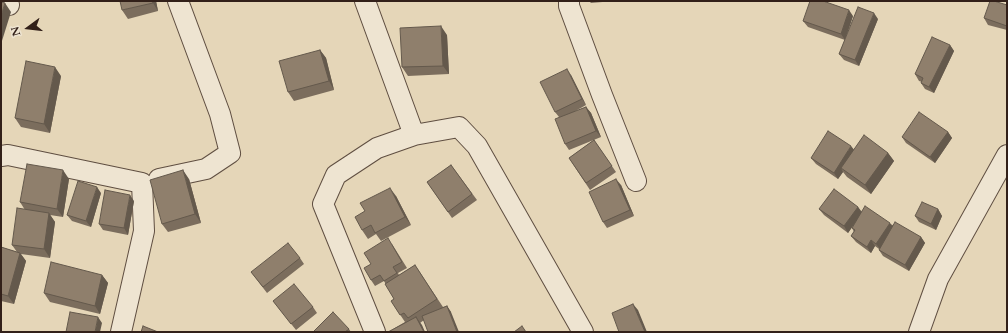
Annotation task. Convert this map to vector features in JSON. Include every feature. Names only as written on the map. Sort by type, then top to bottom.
[{"type":"street","points":[[1,156],[8,156],[142,183],[206,169],[230,153],[220,114],[178,1]]},
{"type":"street","points":[[365,1],[414,135]]},
{"type":"street","points":[[569,1],[569,6],[596,80],[636,180]]},
{"type":"street","points":[[375,332],[323,204],[336,175],[377,148],[414,135],[459,127],[477,146],[583,332]]},
{"type":"street","points":[[919,332],[938,278],[1007,155]]},
{"type":"street","points":[[121,332],[144,231],[142,183]]},
{"type":"building","points":[[120,1],[152,1],[153,3],[122,10]]},
{"type":"building","points":[[810,1],[823,1],[849,10],[841,34],[803,21]]},
{"type":"building","points":[[990,1],[1007,5],[1007,26],[984,18]]},
{"type":"building","points":[[1,2],[5,3],[1,16]]},
{"type":"building","points":[[858,7],[874,13],[855,60],[839,54]]},
{"type":"building","points":[[441,26],[443,66],[402,67],[400,28]]},
{"type":"building","points":[[932,37],[950,45],[929,87],[921,83],[923,78],[915,74]]},
{"type":"building","points":[[320,50],[329,81],[288,92],[279,61]]},
{"type":"building","points":[[26,61],[55,67],[44,124],[15,118]]},
{"type":"building","points":[[567,69],[582,99],[555,112],[540,82]]},
{"type":"building","points":[[586,107],[596,131],[565,144],[555,119]]},
{"type":"building","points":[[919,112],[948,132],[930,157],[902,137]]},
{"type":"building","points":[[828,131],[851,146],[834,173],[811,158]]},
{"type":"building","points":[[864,135],[888,153],[865,185],[841,168]]},
{"type":"building","points":[[594,140],[612,166],[586,183],[569,158]]},
{"type":"building","points":[[27,164],[63,170],[57,209],[20,202]]},
{"type":"building","points":[[451,165],[472,194],[448,212],[427,182]]},
{"type":"building","points":[[183,170],[195,214],[162,224],[150,180]]},
{"type":"building","points":[[616,179],[630,210],[603,222],[589,192]]},
{"type":"building","points":[[78,181],[97,187],[86,221],[67,215]]},
{"type":"building","points":[[390,188],[405,217],[375,233],[371,225],[362,230],[355,217],[365,211],[360,203]]},
{"type":"building","points":[[834,189],[858,207],[844,226],[819,209]]},
{"type":"building","points":[[105,190],[130,195],[124,228],[99,224]]},
{"type":"building","points":[[922,202],[938,209],[931,224],[915,216]]},
{"type":"building","points":[[865,206],[890,223],[876,244],[871,240],[867,247],[851,236],[855,230],[852,228]]},
{"type":"building","points":[[17,208],[49,213],[44,249],[12,245]]},
{"type":"building","points":[[895,222],[921,237],[905,265],[879,250]]},
{"type":"building","points":[[388,238],[402,262],[393,267],[397,273],[384,281],[380,275],[371,280],[364,268],[371,264],[364,253]]},
{"type":"building","points":[[288,243],[300,258],[263,287],[251,272]]},
{"type":"building","points":[[1,247],[20,253],[8,296],[1,294]]},
{"type":"building","points":[[51,262],[102,275],[95,306],[44,293]]},
{"type":"building","points":[[415,265],[437,299],[408,318],[404,313],[400,315],[391,301],[394,299],[385,284]]},
{"type":"building","points":[[294,284],[313,307],[291,324],[273,301]]},
{"type":"building","points":[[633,304],[645,332],[619,332],[612,313]]},
{"type":"building","points":[[447,306],[457,332],[428,332],[422,316]]},
{"type":"building","points":[[70,312],[98,317],[95,332],[66,332]]},
{"type":"building","points":[[333,312],[349,329],[345,332],[313,332]]},
{"type":"building","points":[[416,317],[424,332],[388,332]]},
{"type":"building","points":[[143,326],[158,332],[141,332]]},
{"type":"building","points":[[522,326],[526,332],[514,332]]}]
